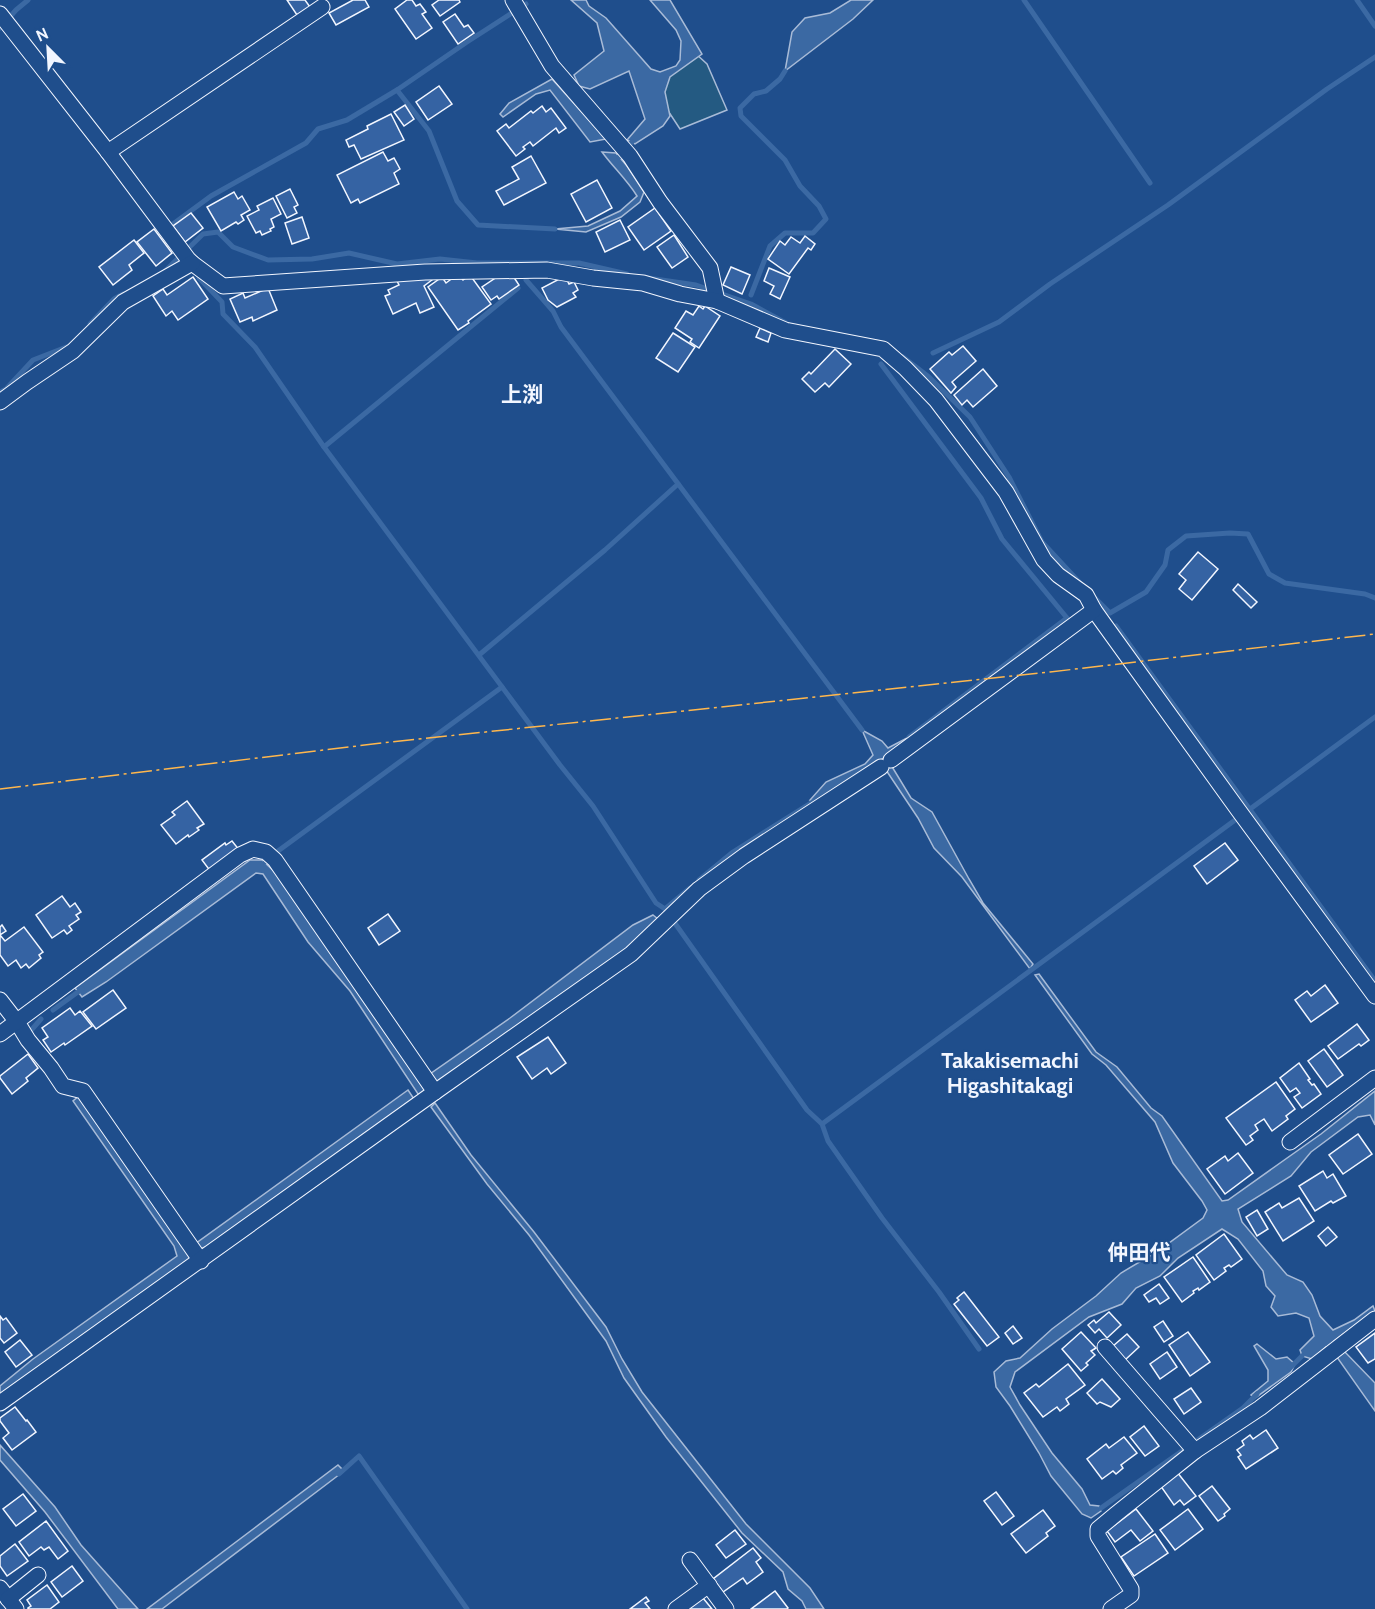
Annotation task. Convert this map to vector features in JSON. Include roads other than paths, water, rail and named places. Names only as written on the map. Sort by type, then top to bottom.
[{"type":"street","points":[[108,152],[324,2]]},
{"type":"street","points":[[517,6],[552,66],[626,151],[660,202],[710,268],[717,301]]},
{"type":"street","points":[[5,20],[187,257],[223,286],[424,272],[547,270],[643,283],[680,294],[717,301],[785,330],[883,349],[936,400],[1006,492],[1044,560],[1058,575],[1086,596],[1241,814],[1375,996]]},
{"type":"street","points":[[0,402],[73,351],[123,302],[187,257]]},
{"type":"street","points":[[0,1403],[631,954],[699,889],[744,856],[886,763],[1094,610]]},
{"type":"street","points":[[0,1034],[23,1031],[240,855],[253,849],[271,856],[429,1096]]},
{"type":"street","points":[[0,1000],[63,1086],[83,1090],[201,1261]]},
{"type":"street","points":[[1290,1142],[1375,1078]]},
{"type":"street","points":[[1111,1609],[1131,1595],[1131,1589],[1098,1536],[1098,1529],[1191,1446],[1260,1408],[1375,1319]]},
{"type":"street","points":[[1105,1347],[1191,1446]]},
{"type":"street","points":[[690,1560],[726,1609]]},
{"type":"street","points":[[8,1599],[38,1575]]},
{"type":"street","points":[[676,1609],[709,1585]]},
{"type":"waterway","points":[[0,28],[28,0]]},
{"type":"waterway","points":[[1024,0],[1150,183]]},
{"type":"waterway","points":[[1357,0],[1375,26]]},
{"type":"waterway","points":[[173,224],[211,196],[306,143],[318,129],[347,120],[397,90],[526,4]]},
{"type":"waterway","points":[[933,353],[999,322],[1375,57]]},
{"type":"waterway","points":[[751,295],[770,246],[785,233],[813,233],[826,219],[819,206],[800,186],[785,160],[741,116],[740,108],[754,94],[766,91],[780,79],[785,71]]},
{"type":"waterway","points":[[397,90],[429,131],[457,201],[478,225],[555,229]]},
{"type":"waterway","points":[[619,157],[632,142]]},
{"type":"waterway","points":[[165,271],[203,234],[218,232],[233,247],[268,260],[312,259],[349,253],[397,264],[440,259],[477,263],[579,263],[627,274]]},
{"type":"waterway","points":[[199,278],[222,302],[223,314],[255,347],[324,447],[560,765],[593,806],[656,903],[665,909]]},
{"type":"waterway","points":[[648,278],[696,285],[751,304],[786,323]]},
{"type":"waterway","points":[[526,280],[553,311],[561,327],[862,730]]},
{"type":"waterway","points":[[324,447],[518,288]]},
{"type":"waterway","points":[[90,324],[114,299],[123,294]]},
{"type":"waterway","points":[[0,392],[6,389],[33,360],[69,346]]},
{"type":"waterway","points":[[903,357],[929,377],[970,417],[1009,477],[1042,542],[1080,583]]},
{"type":"waterway","points":[[881,364],[981,498],[1002,539],[1067,618],[909,737]]},
{"type":"waterway","points":[[479,655],[605,550],[678,484]]},
{"type":"waterway","points":[[1093,596],[1110,613],[1146,592],[1165,565],[1168,550],[1186,536],[1230,533],[1248,534],[1269,574],[1285,583],[1365,594],[1375,598]]},
{"type":"waterway","points":[[1116,626],[1375,981]]},
{"type":"waterway","points":[[265,862],[502,687]]},
{"type":"waterway","points":[[822,1124],[1375,717]]},
{"type":"waterway","points":[[699,880],[733,852],[814,801]]},
{"type":"waterway","points":[[667,911],[665,909],[690,888]]},
{"type":"waterway","points":[[672,919],[807,1110],[822,1124],[828,1141],[979,1349]]},
{"type":"waterway","points":[[53,1010],[82,989]]},
{"type":"waterway","points":[[27,1035],[41,1019]]},
{"type":"waterway","points":[[1290,1368],[1302,1356]]},
{"type":"waterway","points":[[1101,1508],[1243,1408],[1257,1394]]},
{"type":"waterway","points":[[339,1474],[359,1456],[467,1609]]},
{"type":"district","name":"上渕","points":[[522,394]]},
{"type":"district","name":"Takakisemachi Higashitakagi","points":[[1010,1072]]},
{"type":"district","name":"仲田代","points":[[1139,1252]]}]
